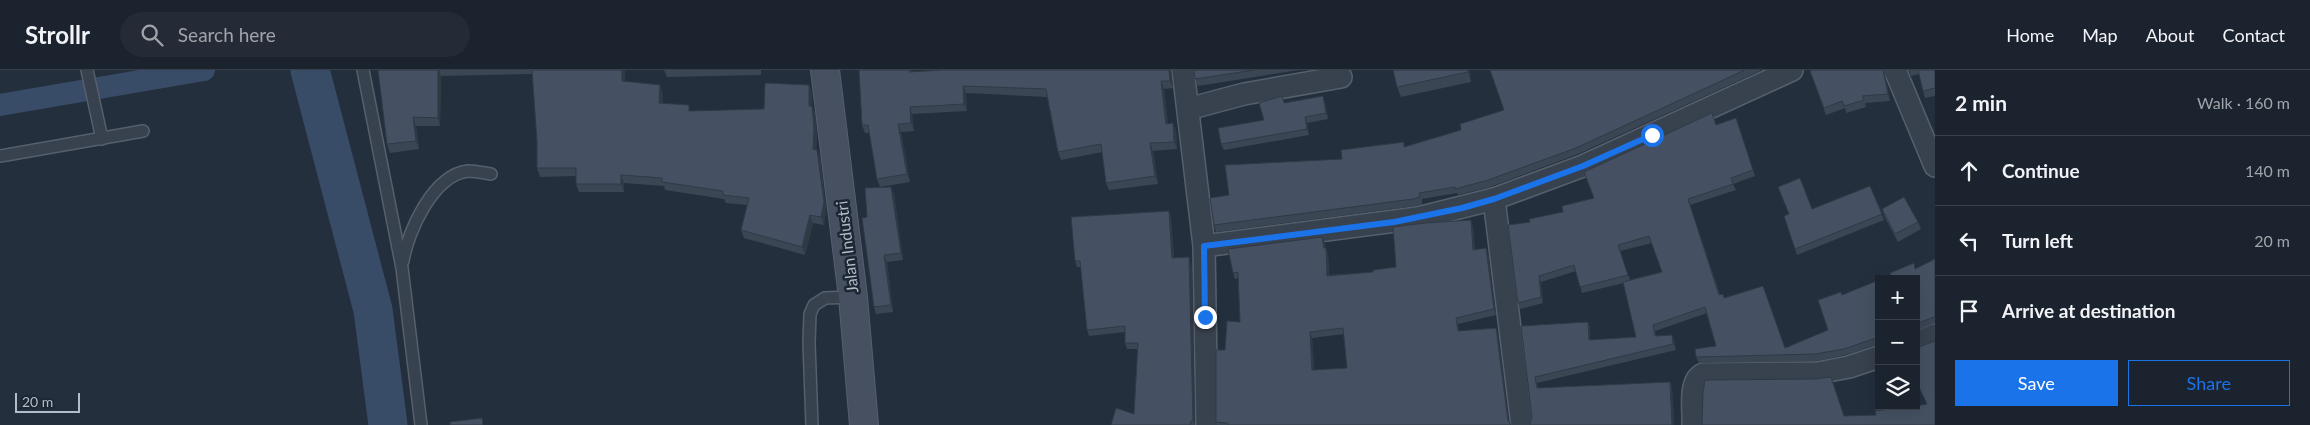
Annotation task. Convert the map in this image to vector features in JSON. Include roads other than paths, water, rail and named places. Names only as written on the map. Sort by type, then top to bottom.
[{"type":"street","name":"Jalan Industri","points":[[825,70],[853,297],[864,425]]},
{"type":"street","points":[[1182,70],[1204,246],[1207,425]]},
{"type":"street","points":[[1204,246],[1418,218],[1494,199],[1583,166],[1792,70]]},
{"type":"street","points":[[1895,70],[1935,166]]},
{"type":"street","points":[[1188,110],[1244,94],[1341,77]]},
{"type":"street","points":[[1494,199],[1522,425]]},
{"type":"street","points":[[1920,341],[1935,335]]},
{"type":"street","points":[[1693,425],[1694,385],[1697,378],[1703,374],[1818,373],[1849,367],[1875,358]]},
{"type":"lane","points":[[87,70],[102,139]]},
{"type":"lane","points":[[363,70],[402,268],[421,425]]},
{"type":"lane","points":[[0,156],[144,131]]},
{"type":"lane","points":[[402,268],[406,243],[415,222],[447,180],[467,172],[491,174]]},
{"type":"lane","points":[[812,425],[810,314],[816,303],[825,298],[853,297]]},
{"type":"waterway","points":[[0,105],[204,70]]},
{"type":"waterway","points":[[310,70],[373,310],[388,425]]}]
